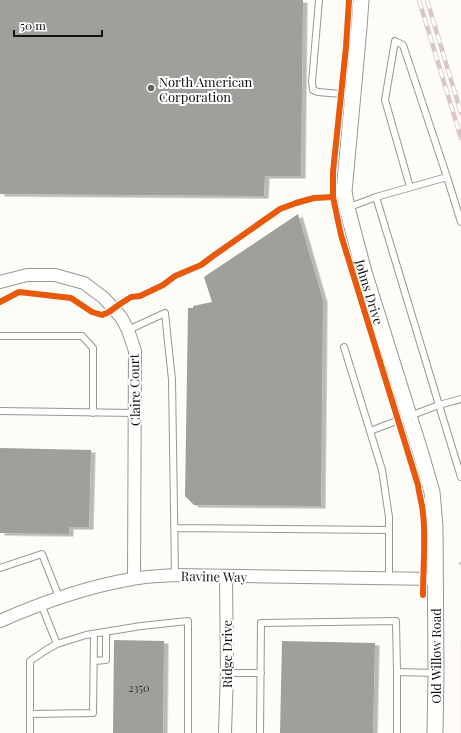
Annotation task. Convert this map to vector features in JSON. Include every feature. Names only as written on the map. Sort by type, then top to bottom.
[{"type":"street","name":"Johns Drive","points":[[361,0],[344,192],[364,272],[432,492],[435,527],[435,579]]},
{"type":"street","name":"Claire Court","points":[[0,282],[27,275],[55,275],[84,283],[104,298],[114,308],[128,330],[135,351],[134,578]]},
{"type":"street","name":"Ravine Way","points":[[0,621],[59,597],[103,584],[134,578],[175,575],[389,577],[435,579]]},
{"type":"street","name":"Ridge Drive","points":[[225,733],[227,673],[226,576]]},
{"type":"street","name":"Old Willow Road","points":[[435,579],[435,733]]},
{"type":"lane","points":[[319,0],[312,82],[313,90],[318,92],[353,95]]},
{"type":"lane","points":[[410,187],[385,100],[395,41],[403,45],[461,222]]},
{"type":"lane","points":[[347,208],[376,197],[447,177]]},
{"type":"lane","points":[[376,197],[461,477]]},
{"type":"lane","points":[[128,330],[164,313],[172,380],[175,575]]},
{"type":"lane","points":[[0,336],[82,336],[93,348],[93,413]]},
{"type":"lane","points":[[344,347],[382,470],[390,517],[389,577]]},
{"type":"lane","points":[[370,431],[440,405],[461,399]]},
{"type":"lane","points":[[0,411],[135,413]]},
{"type":"lane","points":[[175,528],[389,530]]},
{"type":"lane","points":[[0,568],[42,554],[59,597]]},
{"type":"lane","points":[[41,604],[57,644]]},
{"type":"lane","points":[[30,733],[30,661],[57,644],[86,635],[141,626],[188,621],[188,733]]},
{"type":"lane","points":[[260,733],[261,623],[396,621],[397,733]]},
{"type":"lane","points":[[94,661],[106,660],[106,632]]},
{"type":"lane","points":[[30,714],[93,713],[94,634]]},
{"type":"lane","points":[[397,672],[436,673]]},
{"type":"lane","points":[[227,673],[261,673]]},
{"type":"path","points":[[435,560],[460,564]]},
{"type":"shaded area","points":[[461,641],[461,733],[460,733]]},
{"type":"building","name":"North American Corporation","points":[[0,0],[303,0],[301,176],[265,176],[264,196],[0,194]]},
{"type":"building","points":[[298,214],[323,300],[321,506],[194,505],[185,496],[188,308],[193,308],[193,306],[212,302],[204,277]]},
{"type":"building","points":[[0,448],[91,450],[89,527],[69,527],[69,534],[0,533]]},
{"type":"building","points":[[114,640],[164,641],[163,733],[113,733]]},
{"type":"building","points":[[282,641],[375,643],[373,733],[280,733]]},
{"type":"railway","points":[[419,0],[461,138]]},
{"type":"railway","points":[[427,0],[461,113]]},
{"type":"cycle path","points":[[349,0],[346,47],[333,172],[333,197],[341,235],[418,485],[424,523],[423,595]]},
{"type":"cycle path","points":[[0,302],[19,292],[71,298],[92,312],[102,315],[131,297],[140,296],[163,285],[175,276],[201,265],[280,209],[314,198],[333,197]]},
{"type":"place","name":"North American Corporation","points":[[151,88]]}]
